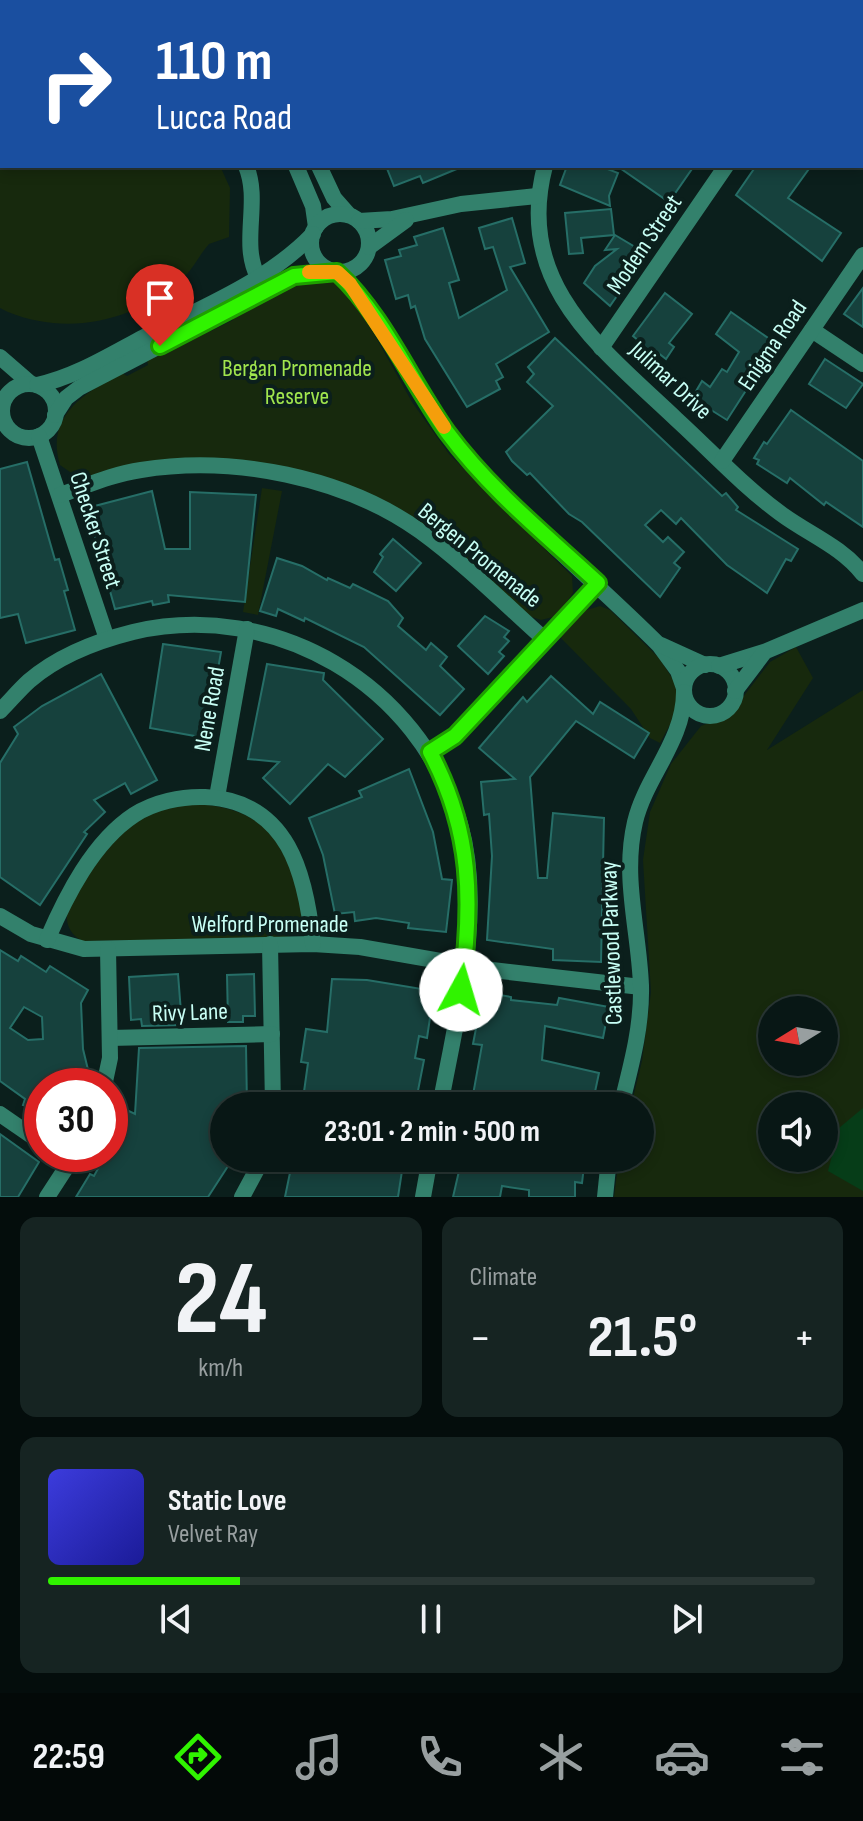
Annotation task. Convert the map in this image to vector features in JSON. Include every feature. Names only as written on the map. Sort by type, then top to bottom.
[{"type":"street","points":[[247,168],[253,181],[251,264],[258,277]]},
{"type":"street","points":[[297,168],[313,206],[314,255],[370,310],[422,397],[487,481],[598,583],[659,645],[678,671],[690,708],[705,716],[722,713],[734,700],[731,676],[659,645]]},
{"type":"street","points":[[320,168],[334,198],[369,237],[370,310]]},
{"type":"street","name":"Julimar Drive","points":[[544,168],[537,196],[541,251],[561,299],[601,348],[722,461],[779,512],[850,558],[863,574]]},
{"type":"street","name":"Modem Street","points":[[601,348],[725,168]]},
{"type":"street","points":[[1,409],[13,388],[74,373],[284,262],[334,215],[354,218],[414,215],[461,204],[537,196]]},
{"type":"street","points":[[0,440],[39,436],[52,424],[66,398],[79,388],[294,276],[352,269],[414,215]]},
{"type":"street","name":"Enigma Road","points":[[722,461],[863,255]]},
{"type":"street","points":[[812,330],[863,364]]},
{"type":"street","points":[[0,357],[54,400],[55,415]]},
{"type":"street","points":[[0,383],[1,409],[7,427],[21,437]]},
{"type":"street","name":"Checker Street","points":[[39,436],[107,639]]},
{"type":"street","name":"Bergen Promenade","points":[[60,495],[116,476],[163,467],[255,469],[321,485],[368,503],[420,531],[544,639]]},
{"type":"street","points":[[430,752],[455,736],[598,583]]},
{"type":"street","points":[[684,690],[688,675],[764,652],[863,610]]},
{"type":"street","points":[[0,711],[30,680],[67,656],[107,639],[190,624],[247,629],[285,640],[355,674],[386,700],[430,752],[460,825],[469,869],[465,966],[442,1092]]},
{"type":"street","name":"Nene Road","points":[[217,797],[247,629]]},
{"type":"street","points":[[735,691],[764,652]]},
{"type":"street","name":"Castlewood Parkway","points":[[624,1092],[638,1033],[641,987],[629,897],[633,836],[650,782],[675,738],[684,709],[684,690]]},
{"type":"street","name":"Castlewood Parkway","points":[[675,738],[705,716]]},
{"type":"street","points":[[47,940],[78,881],[114,832],[135,815],[158,805],[188,798],[217,797],[259,813],[285,838],[307,896],[313,944]]},
{"type":"street","name":"Welford Promenade","points":[[0,916],[47,940],[84,949],[270,944],[360,947],[465,966],[641,987]]},
{"type":"street","points":[[270,944],[273,1092]]},
{"type":"street","points":[[106,1068],[110,1038],[108,949]]},
{"type":"street","name":"Rivy Lane","points":[[110,1038],[272,1034]]},
{"type":"street","points":[[0,1114],[24,1131]]},
{"type":"street","points":[[47,1197],[60,1172]]},
{"type":"street","points":[[242,1197],[255,1172]]},
{"type":"street","points":[[423,1197],[427,1172]]},
{"type":"street","points":[[605,1197],[608,1172]]},
{"type":"green space","points":[[0,168],[221,168],[230,188],[229,237],[209,244],[187,274],[164,293],[122,314],[77,323],[31,319],[0,308]]},
{"type":"green space","name":"Bergan Promenade Reserve","points":[[330,276],[355,300],[412,402],[449,454],[572,576],[573,593],[557,616],[541,620],[529,616],[425,528],[250,463],[80,479],[60,465],[58,433],[63,420],[71,408],[94,389],[122,373],[127,376],[148,365],[147,359],[208,328],[211,331],[233,320],[232,315],[305,278]]},
{"type":"green space","points":[[262,488],[282,491],[258,615],[243,612]]},
{"type":"green space","points":[[600,606],[610,610],[659,658],[678,687],[674,717],[660,743],[650,738],[631,709],[558,635],[580,612]]},
{"type":"green space","points":[[796,647],[813,678],[767,750],[863,690],[863,1197],[614,1197],[617,1172],[654,1172],[654,1092],[634,1092],[642,1061],[651,992],[643,860],[650,812],[671,764],[701,726],[729,715],[770,662]]},
{"type":"green space","points":[[193,803],[238,812],[255,820],[272,836],[282,850],[297,884],[301,917],[296,930],[284,939],[82,941],[75,936],[68,923],[70,905],[84,880],[115,841],[147,816]]},
{"type":"shaded area","points":[[863,1108],[863,1191],[830,1172],[838,1172],[839,1128]]},
{"type":"building","points":[[387,168],[459,168],[423,183],[420,176],[394,186]]},
{"type":"building","points":[[566,168],[605,168],[618,173],[609,196],[610,206],[560,185]]},
{"type":"building","points":[[620,168],[693,168],[669,202]]},
{"type":"building","points":[[755,168],[810,168],[788,198],[841,233],[822,261],[736,195]]},
{"type":"building","points":[[611,209],[614,235],[581,238],[583,253],[569,254],[565,213]]},
{"type":"building","points":[[512,218],[525,263],[510,267],[549,332],[496,364],[503,377],[496,381],[500,389],[467,407],[425,339],[415,306],[411,308],[408,295],[396,299],[385,260],[401,256],[399,250],[417,245],[414,237],[443,228],[459,280],[449,283],[459,318],[507,290],[493,247],[485,249],[479,228]]},
{"type":"building","points":[[615,235],[635,247],[642,260],[610,306],[584,283],[595,266],[617,249],[605,250]]},
{"type":"building","points":[[863,288],[863,327],[844,314]]},
{"type":"building","points":[[665,293],[692,314],[669,343],[674,347],[666,359],[653,349],[649,355],[637,345],[639,341],[633,336]]},
{"type":"building","points":[[731,312],[771,340],[748,374],[754,378],[727,420],[692,398],[702,381],[710,387],[722,369],[727,372],[739,352],[716,334]]},
{"type":"building","points":[[555,338],[722,496],[726,493],[738,507],[736,510],[798,549],[791,561],[786,559],[767,593],[727,565],[681,518],[676,524],[661,510],[645,525],[663,542],[668,537],[684,552],[674,563],[680,568],[660,597],[582,522],[569,514],[530,473],[527,475],[512,461],[506,452],[553,406],[527,382],[534,374],[528,367]]},
{"type":"building","points":[[825,359],[863,384],[846,408],[809,384]]},
{"type":"building","points":[[791,410],[863,461],[863,527],[826,502],[824,505],[790,478],[787,483],[757,464],[759,460],[754,458],[764,442],[767,444]]},
{"type":"building","points":[[27,462],[55,560],[59,559],[68,590],[64,591],[75,630],[26,643],[18,614],[0,618],[0,469]]},
{"type":"building","points":[[152,491],[165,549],[190,549],[190,492],[256,495],[245,602],[168,595],[169,602],[153,605],[152,601],[115,609],[87,508]]},
{"type":"building","points":[[393,539],[421,563],[396,591],[374,572],[383,557],[380,554]]},
{"type":"building","points":[[277,558],[350,588],[353,584],[388,601],[403,618],[398,626],[426,650],[431,643],[447,657],[440,666],[464,689],[440,715],[364,647],[305,618],[304,621],[278,609],[276,616],[260,611]]},
{"type":"building","points":[[485,616],[509,631],[504,637],[509,641],[499,652],[504,656],[488,674],[458,646]]},
{"type":"building","points":[[163,644],[221,652],[206,738],[150,728]]},
{"type":"building","points":[[267,664],[324,673],[323,680],[383,739],[345,777],[328,764],[290,804],[263,778],[279,762],[248,759]]},
{"type":"building","points":[[101,674],[157,780],[131,794],[125,783],[94,800],[105,812],[84,832],[87,834],[40,905],[0,877],[0,763],[18,734],[14,727],[42,706]]},
{"type":"building","points":[[551,676],[593,714],[600,702],[649,733],[634,758],[576,721],[530,777],[538,878],[547,878],[553,813],[604,818],[601,962],[553,960],[553,949],[487,940],[492,856],[489,814],[484,815],[481,782],[515,779],[479,748],[523,697],[527,702]]},
{"type":"building","points":[[409,769],[433,832],[442,879],[452,880],[446,932],[408,928],[409,923],[376,918],[355,921],[354,912],[335,914],[323,855],[309,818],[362,797],[359,791]]},
{"type":"building","points":[[0,950],[18,961],[21,956],[46,972],[50,966],[88,990],[81,1003],[83,1049],[88,1068],[24,1068],[24,1098],[0,1081]],"holes":[[[24,1007],[42,1017],[43,1039],[28,1040],[10,1028]]]},
{"type":"building","points":[[178,974],[182,1025],[142,1026],[141,1019],[131,1020],[129,977]]},
{"type":"building","points":[[254,974],[255,1016],[243,1016],[243,1022],[228,1022],[227,975]]},
{"type":"building","points":[[332,979],[367,980],[434,991],[427,1038],[419,1036],[415,1058],[424,1060],[418,1092],[304,1092],[308,1063],[301,1062],[306,1029],[327,1032]]},
{"type":"building","points":[[483,992],[511,997],[511,1000],[557,1005],[559,998],[609,1007],[603,1038],[545,1026],[542,1060],[599,1073],[595,1092],[474,1092],[482,1045],[473,1044]]},
{"type":"building","points":[[246,1046],[247,1092],[210,1092],[210,1172],[224,1172],[208,1197],[76,1197],[90,1174],[128,1172],[128,1113],[135,1114],[139,1048]]},
{"type":"building","points":[[0,1134],[24,1151],[24,1172],[33,1172],[18,1197],[0,1197]]},
{"type":"building","points":[[290,1172],[402,1172],[398,1197],[285,1197]]},
{"type":"building","points":[[459,1172],[583,1172],[582,1183],[575,1182],[575,1197],[529,1197],[529,1190],[502,1186],[500,1197],[453,1197]]},
{"type":"slow traffic","points":[[309,272],[337,272],[350,284],[370,310],[422,397],[444,427]]},
{"type":"route","points":[[160,346],[294,276],[305,272],[337,272],[370,310],[422,397],[487,481],[598,583],[455,736],[430,752],[444,778],[460,825],[469,869],[465,966],[461,990]]}]
